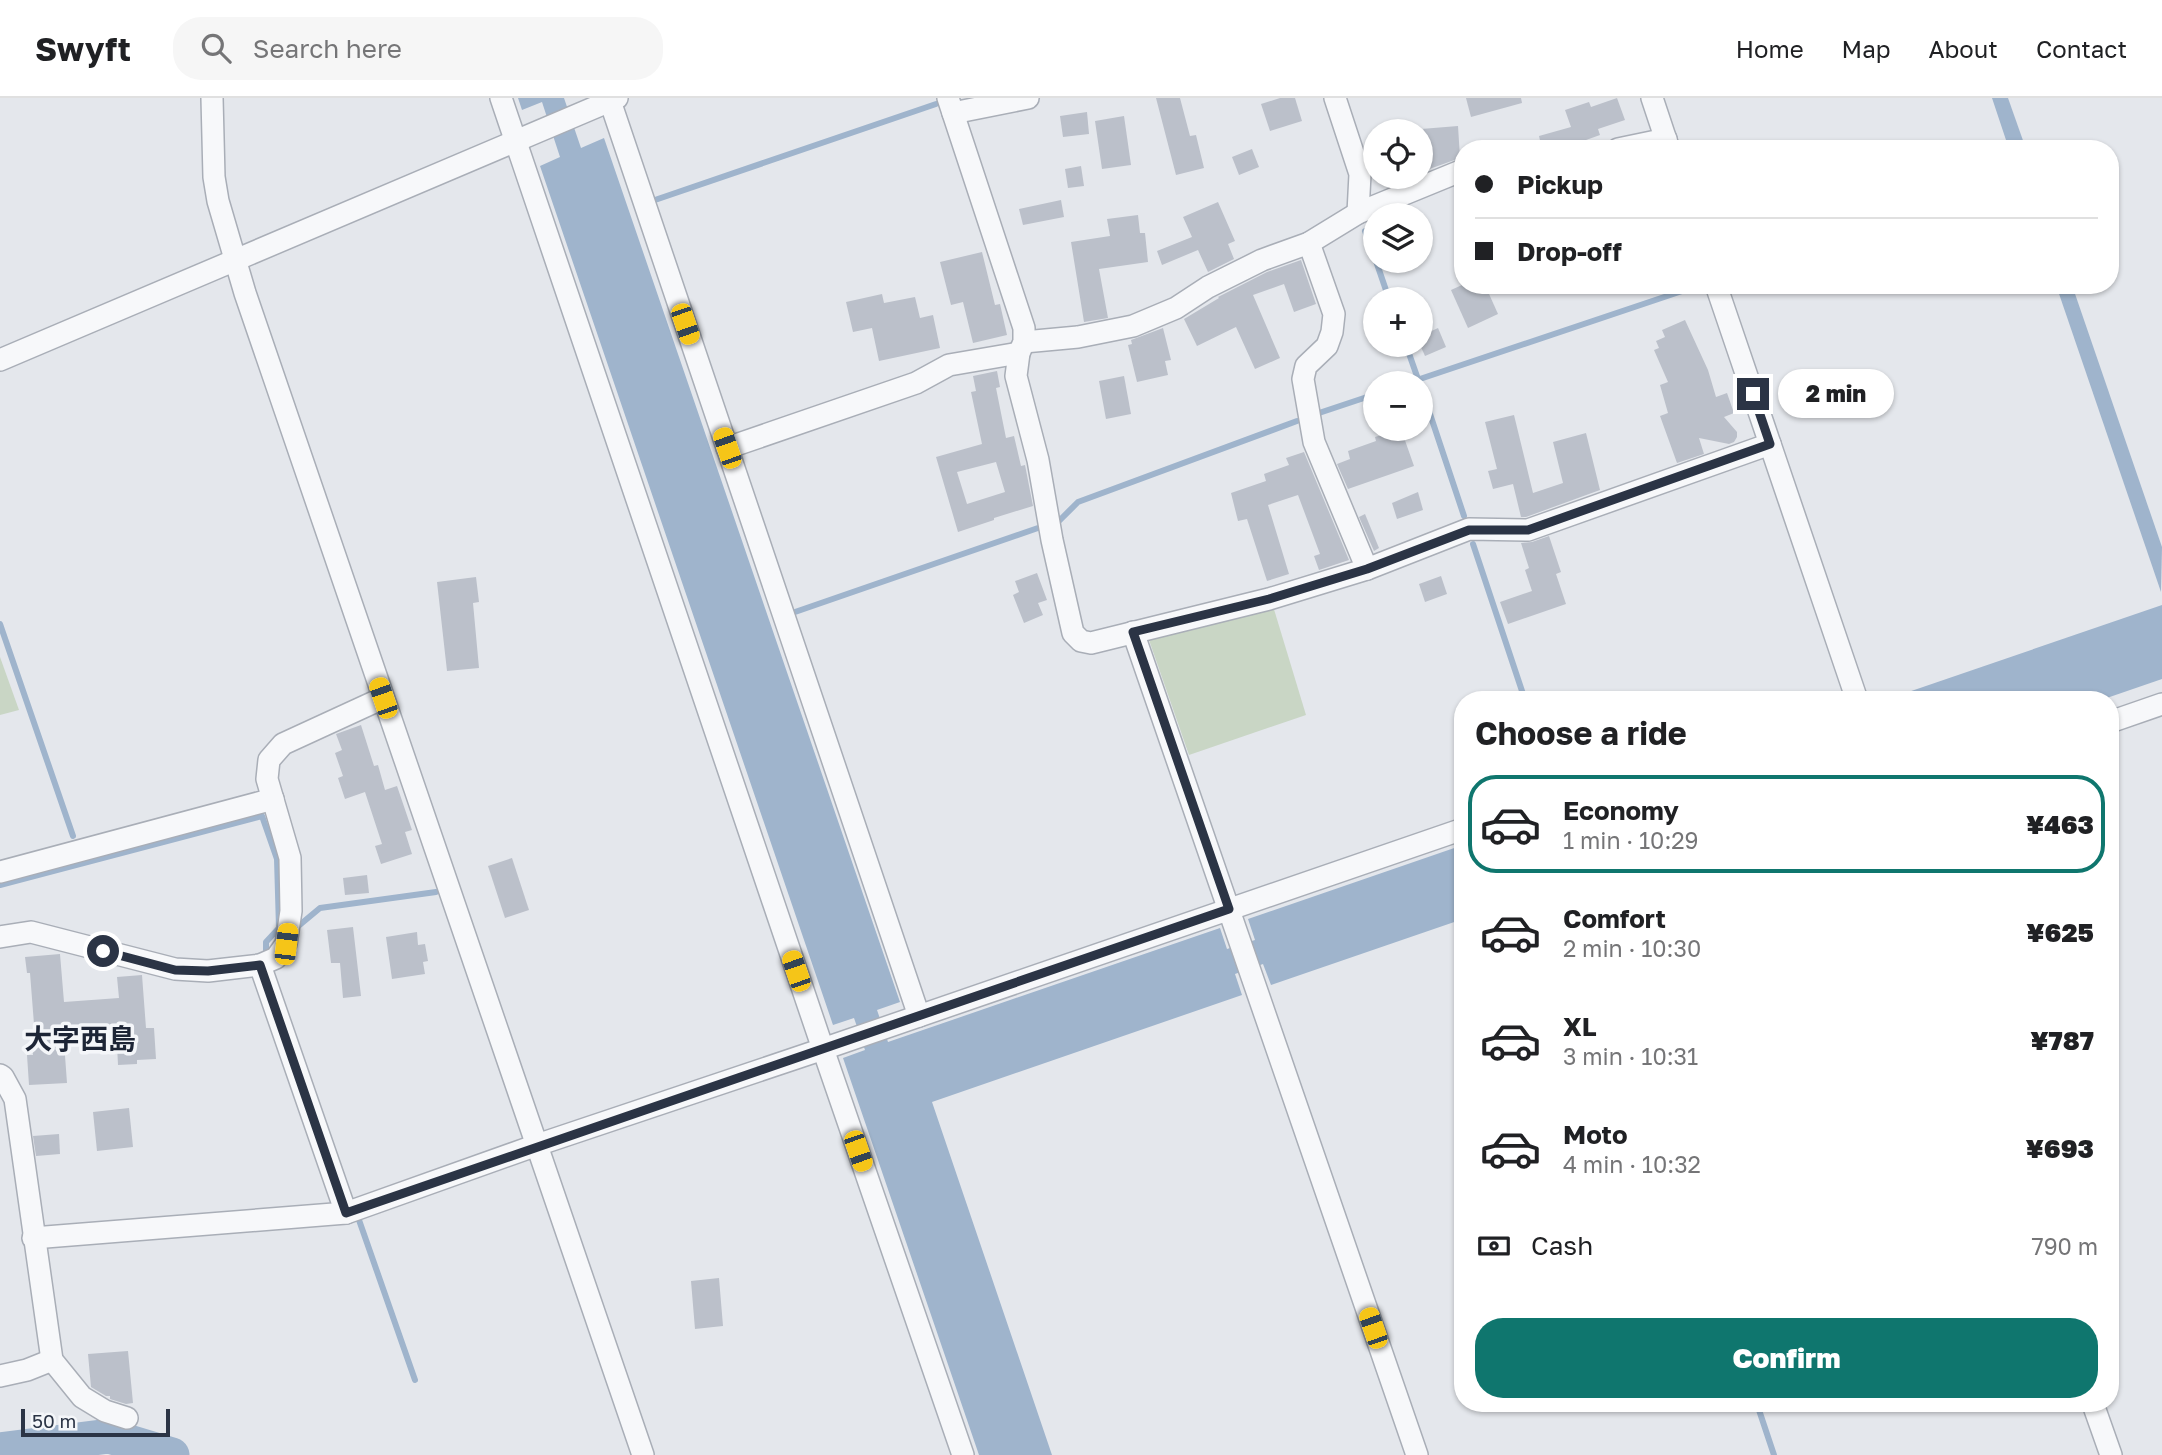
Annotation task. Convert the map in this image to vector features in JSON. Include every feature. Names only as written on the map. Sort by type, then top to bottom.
[{"type":"street","points":[[212,98],[214,177],[218,201],[245,293],[643,1455]]},
{"type":"street","points":[[500,98],[963,1455]]},
{"type":"street","points":[[1028,98],[951,105],[1024,328],[1016,376],[1038,460],[1052,540],[1073,633],[1081,641],[1091,643],[1269,599],[1367,569],[1469,530],[1528,530],[1770,444]]},
{"type":"street","points":[[1335,98],[1360,174],[1358,213]]},
{"type":"street","points":[[1653,98],[1666,140]]},
{"type":"street","points":[[0,360],[612,99],[919,1016]]},
{"type":"street","points":[[727,448],[916,383],[949,365],[1022,347],[1133,326],[1175,308],[1208,287],[1262,260],[1309,243],[1358,213],[1454,174]]},
{"type":"street","points":[[1309,243],[1334,314],[1327,346],[1306,366],[1303,379],[1314,442],[1367,569]]},
{"type":"street","points":[[1719,294],[1850,691]]},
{"type":"street","points":[[1133,632],[1417,1455]]},
{"type":"street","points":[[0,937],[31,932],[175,970],[208,971],[260,965],[276,958],[286,944],[291,912],[290,858],[267,779],[269,760],[283,744],[383,698]]},
{"type":"street","points":[[2119,719],[2162,704]]},
{"type":"street","points":[[0,873],[273,799]]},
{"type":"street","points":[[33,1238],[346,1213],[537,1145],[1454,832]]},
{"type":"street","points":[[260,965],[346,1213]]},
{"type":"street","points":[[0,1075],[15,1099],[52,1360],[82,1397],[105,1411],[127,1418]]},
{"type":"street","points":[[0,1376],[27,1370],[52,1360]]},
{"type":"street","points":[[2097,1412],[2111,1455]]},
{"type":"green space","points":[[1273,606],[1306,715],[1189,755],[1148,637]]},
{"type":"green space","points":[[0,657],[19,710],[0,715]]},
{"type":"water","points":[[518,98],[564,98],[581,148],[604,138],[900,1002],[877,1010],[888,1042],[1220,928],[1227,949],[1255,940],[1248,919],[1454,848],[1454,922],[1271,985],[1263,964],[1235,974],[1242,995],[932,1102],[1052,1455],[979,1455],[843,1058],[865,1050],[854,1018],[833,1025],[540,166],[560,157],[542,102],[522,110]]},
{"type":"water","points":[[1992,98],[2008,98],[2023,140],[2006,140]]},
{"type":"water","points":[[2059,294],[2075,294],[2162,547],[2161,592]]},
{"type":"water","points":[[2162,605],[2162,679],[2119,694],[2119,691],[1911,691]]},
{"type":"building","points":[[1156,98],[1180,98],[1190,136],[1196,135],[1204,168],[1176,175]]},
{"type":"building","points":[[1280,98],[1295,98],[1302,121],[1270,131],[1261,104]]},
{"type":"building","points":[[1466,98],[1521,98],[1522,103],[1471,117]]},
{"type":"building","points":[[1617,98],[1625,120],[1598,129],[1600,135],[1586,140],[1540,140],[1539,136],[1571,127],[1565,110],[1589,102],[1591,107]]},
{"type":"building","points":[[1087,112],[1089,134],[1063,137],[1060,116]]},
{"type":"building","points":[[1124,116],[1131,165],[1102,169],[1095,121]]},
{"type":"building","points":[[1458,126],[1459,140],[1454,140],[1454,160],[1433,168],[1433,128]]},
{"type":"building","points":[[1252,149],[1259,167],[1239,175],[1232,157]]},
{"type":"building","points":[[1081,166],[1084,186],[1068,188],[1065,169]]},
{"type":"building","points":[[1061,200],[1064,217],[1023,225],[1019,209]]},
{"type":"building","points":[[1218,202],[1235,241],[1228,244],[1234,259],[1208,272],[1198,250],[1162,265],[1157,251],[1192,237],[1183,217]]},
{"type":"building","points":[[1138,215],[1140,233],[1145,233],[1148,262],[1099,269],[1108,318],[1084,322],[1071,242],[1110,236],[1107,219]]},
{"type":"building","points":[[982,252],[995,305],[1000,304],[1007,335],[973,343],[963,302],[951,305],[940,262]]},
{"type":"building","points":[[1301,260],[1316,304],[1294,312],[1284,284],[1253,295],[1280,358],[1255,369],[1236,327],[1197,346],[1184,319],[1218,297],[1267,272]]},
{"type":"building","points":[[1454,289],[1454,294],[1489,294],[1498,314],[1468,328],[1451,290]]},
{"type":"building","points":[[882,294],[884,303],[915,297],[920,318],[933,315],[940,348],[879,361],[872,328],[853,332],[846,302]]},
{"type":"building","points":[[1685,320],[1708,370],[1716,397],[1727,393],[1734,413],[1724,417],[1737,432],[1737,437],[1729,444],[1699,438],[1704,454],[1677,463],[1660,416],[1668,413],[1660,385],[1668,382],[1654,350],[1659,348],[1656,341],[1665,337],[1662,330]]},
{"type":"building","points":[[1163,328],[1171,360],[1165,361],[1168,375],[1137,382],[1128,345],[1132,344],[1131,340]]},
{"type":"building","points":[[1438,328],[1446,347],[1433,353],[1433,330]]},
{"type":"building","points":[[997,371],[1000,387],[996,388],[1006,438],[1014,436],[1021,466],[1025,465],[1033,506],[958,532],[936,457],[982,444],[971,392],[976,391],[973,376]],"holes":[[[996,462],[1005,492],[967,504],[957,472]]]},
{"type":"building","points":[[1124,376],[1131,414],[1106,419],[1099,381]]},
{"type":"building","points":[[1514,415],[1533,493],[1563,483],[1553,442],[1586,433],[1600,490],[1521,517],[1513,484],[1493,489],[1488,471],[1497,469],[1485,422]]},
{"type":"building","points":[[1376,441],[1405,441],[1414,466],[1348,489],[1337,464],[1350,459],[1348,451]]},
{"type":"building","points":[[1304,452],[1349,560],[1319,570],[1314,556],[1320,554],[1298,495],[1268,505],[1289,574],[1267,581],[1247,519],[1238,521],[1231,493],[1266,481],[1264,474],[1289,465],[1286,458]]},
{"type":"building","points":[[1418,492],[1423,510],[1397,519],[1392,503]]},
{"type":"building","points":[[1365,514],[1379,548],[1374,551],[1359,517]]},
{"type":"building","points":[[1549,536],[1561,572],[1556,574],[1566,604],[1508,624],[1500,602],[1532,591],[1525,570],[1529,568],[1521,543]]},
{"type":"building","points":[[1037,573],[1047,600],[1038,603],[1043,615],[1024,623],[1013,595],[1019,592],[1015,581]]},
{"type":"building","points":[[1441,576],[1447,594],[1425,602],[1419,584]]},
{"type":"building","points":[[476,577],[479,602],[473,603],[479,668],[447,671],[437,582]]},
{"type":"building","points":[[361,725],[385,790],[397,786],[412,830],[405,832],[412,854],[381,864],[375,846],[382,844],[365,792],[345,799],[338,778],[343,776],[335,753],[342,750],[336,734]]},
{"type":"building","points":[[512,858],[529,910],[505,918],[488,866]]},
{"type":"building","points":[[367,875],[369,893],[345,895],[343,878]]},
{"type":"building","points":[[353,927],[361,996],[343,998],[340,963],[331,963],[327,930]]},
{"type":"building","points":[[417,932],[418,945],[425,944],[428,961],[423,962],[425,974],[392,979],[386,937]]},
{"type":"building","points":[[60,954],[64,1002],[119,998],[117,977],[142,975],[146,1028],[154,1028],[156,1059],[118,1065],[116,1024],[63,1028],[67,1083],[29,1085],[27,1055],[33,1055],[31,1037],[35,1037],[30,973],[27,973],[25,957]]},
{"type":"building","points":[[129,1108],[133,1147],[97,1151],[93,1112]]},
{"type":"building","points":[[59,1134],[60,1154],[36,1156],[33,1136]]},
{"type":"building","points":[[719,1278],[723,1326],[695,1329],[691,1281]]},
{"type":"building","points":[[128,1351],[133,1403],[126,1404],[110,1399],[110,1396],[91,1387],[88,1354]]},
{"type":"waterway","points":[[652,201],[936,104]]},
{"type":"waterway","points":[[1380,273],[1385,287]]},
{"type":"waterway","points":[[1433,375],[1673,294]]},
{"type":"waterway","points":[[1410,357],[1415,371]]},
{"type":"waterway","points":[[1319,413],[1363,398]]},
{"type":"waterway","points":[[1059,521],[1078,502],[1297,421]]},
{"type":"waterway","points":[[1433,423],[1464,516]]},
{"type":"waterway","points":[[795,612],[1038,528]]},
{"type":"waterway","points":[[1473,544],[1522,691]]},
{"type":"waterway","points":[[0,624],[73,836]]},
{"type":"waterway","points":[[0,885],[262,816],[277,859],[279,928],[266,942],[266,950]]},
{"type":"waterway","points":[[296,928],[320,908],[436,892]]},
{"type":"waterway","points":[[359,1220],[415,1380]]},
{"type":"waterway","points":[[1760,1412],[1774,1455]]},
{"type":"waterway","points":[[0,1450],[109,1436],[172,1455]]},
{"type":"district","name":"大字西島","points":[[80,1038]]},
{"type":"route","points":[[103,951],[175,970],[208,971],[260,965],[346,1213],[537,1145],[1229,909],[1133,632],[1269,599],[1367,569],[1469,530],[1528,530],[1770,444],[1753,394]]}]
